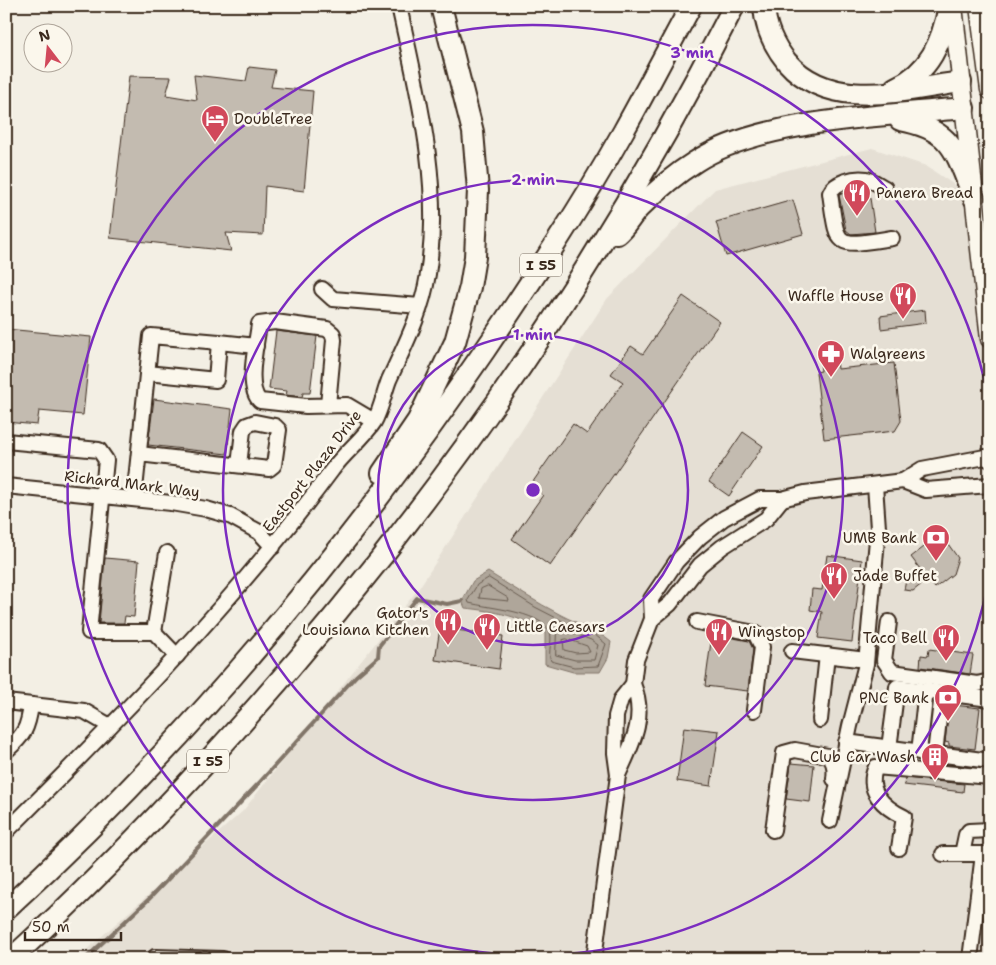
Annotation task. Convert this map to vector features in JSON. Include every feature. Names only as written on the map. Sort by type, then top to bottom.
[{"type":"highway","points":[[371,510],[380,478],[418,420],[455,342],[463,318],[475,257],[478,190],[473,132],[440,6]]},
{"type":"highway","name":"I 55","points":[[6,909],[128,791],[210,703],[371,510],[463,382],[546,258],[622,134],[691,6]]},
{"type":"highway","name":"I 55","points":[[11,959],[119,855],[192,778],[334,616],[441,480],[544,332],[598,249],[654,156],[734,6]]},
{"type":"highway","points":[[764,6],[767,28],[773,42],[788,63],[805,79],[828,90],[842,93],[887,92],[960,82]]},
{"type":"highway","points":[[887,92],[907,83],[918,73],[932,55],[944,35],[951,6]]},
{"type":"highway","points":[[598,249],[622,230],[638,210],[660,188],[678,173],[713,151],[769,133],[809,125],[964,108]]},
{"type":"highway","points":[[884,116],[920,124],[936,130],[952,147],[974,198]]},
{"type":"main road","points":[[951,6],[990,338]]},
{"type":"main road","points":[[979,6],[990,90]]},
{"type":"main road","points":[[960,82],[990,90]]},
{"type":"main road","points":[[964,108],[990,90]]},
{"type":"street","name":"Eastport Plaza Drive","points":[[6,832],[177,656],[273,547],[343,455],[374,421],[420,306],[428,275],[431,244],[432,205],[429,160],[415,78],[399,6]]},
{"type":"street","points":[[884,188],[866,178],[839,183],[830,193],[836,233],[841,240],[848,244],[892,238]]},
{"type":"street","points":[[322,289],[332,298],[420,306]]},
{"type":"street","points":[[328,405],[333,334],[327,329],[266,322],[259,324],[252,384],[254,396],[260,400],[306,406],[346,405],[374,421]]},
{"type":"street","points":[[134,499],[151,336],[256,346]]},
{"type":"street","points":[[147,373],[216,380],[219,342]]},
{"type":"street","points":[[6,440],[99,450],[106,460],[89,632],[154,632],[177,656]]},
{"type":"street","points":[[139,454],[238,465]]},
{"type":"street","points":[[618,775],[635,739],[639,699],[633,684],[636,660],[652,619],[651,599],[676,562],[700,537],[724,518],[760,499],[782,499],[806,493],[903,481],[922,469],[986,457],[990,460]]},
{"type":"street","points":[[903,481],[926,490],[990,485]]},
{"type":"street","points":[[830,821],[846,742],[866,660],[878,528],[876,485]]},
{"type":"street","name":"Richard Mark Way","points":[[6,486],[134,499],[206,509],[230,516],[259,532],[273,547]]},
{"type":"street","points":[[652,619],[670,604],[700,565],[722,547],[766,519],[782,499]]},
{"type":"street","points":[[154,632],[166,553]]},
{"type":"street","points":[[698,622],[755,633],[760,639],[762,647],[754,710]]},
{"type":"street","points":[[889,622],[884,660],[892,672],[978,684],[990,682]]},
{"type":"street","points":[[792,651],[866,660]]},
{"type":"street","points":[[820,720],[827,655]]},
{"type":"street","points":[[594,959],[618,775],[614,753],[616,716],[621,699],[633,684]]},
{"type":"street","points":[[889,748],[897,687],[990,699]]},
{"type":"street","points":[[927,753],[934,692]]},
{"type":"street","points":[[6,702],[84,711],[110,726]]},
{"type":"street","points":[[6,751],[23,736],[29,722],[31,705]]},
{"type":"street","points":[[846,742],[990,761]]},
{"type":"street","points":[[773,830],[781,758],[788,750],[823,754],[831,759],[835,771],[834,802]]},
{"type":"street","points":[[899,848],[904,817],[893,812],[877,796],[872,787],[873,773],[876,767],[986,779]]},
{"type":"street","points":[[962,854],[966,835],[969,832],[990,830]]},
{"type":"street","points":[[943,854],[986,854],[984,885],[970,959]]},
{"type":"street","points":[[155,957],[222,959]]},
{"type":"shaded area","points":[[872,148],[926,166],[974,198],[990,316],[990,959],[76,959],[243,811],[419,588],[607,299],[715,189]]},
{"type":"water","points":[[488,572],[542,605],[593,630],[611,642],[608,658],[600,672],[573,672],[545,664],[545,633],[517,618],[465,608],[462,601],[473,581]]},
{"type":"building","name":"DoubleTree","points":[[249,67],[275,70],[271,87],[313,91],[304,191],[265,186],[263,235],[226,233],[231,251],[110,238],[129,76],[171,77],[166,95],[197,100],[194,75],[246,81]]},
{"type":"building","name":"Panera Bread","points":[[857,188],[865,188],[866,199],[870,198],[875,232],[851,234],[846,230],[839,195]]},
{"type":"building","points":[[793,200],[803,234],[726,256],[716,222]]},
{"type":"building","points":[[683,296],[720,322],[550,566],[512,539],[543,495],[530,486],[573,424],[587,434],[623,382],[611,374],[631,346],[643,354]]},
{"type":"building","name":"Waffle House","points":[[925,310],[926,323],[881,329],[880,316]]},
{"type":"building","points":[[6,329],[91,337],[83,415],[39,411],[37,425],[6,422]]},
{"type":"building","points":[[276,331],[317,336],[310,393],[303,393],[302,397],[286,395],[287,391],[269,389]]},
{"type":"building","name":"Walgreens","points":[[837,359],[838,369],[894,363],[901,421],[895,431],[824,439],[816,372],[821,371],[820,361]]},
{"type":"building","points":[[154,399],[232,409],[227,454],[148,445]]},
{"type":"building","points":[[743,432],[763,446],[729,496],[709,482]]},
{"type":"building","name":"UMB Bank","points":[[941,534],[958,558],[953,574],[935,588],[928,579],[913,591],[904,590],[906,580],[920,569],[911,557]]},
{"type":"building","name":"Jade Buffet","points":[[827,555],[862,560],[852,642],[818,638],[822,612],[810,610],[812,589],[822,590]]},
{"type":"building","points":[[105,558],[139,561],[134,617],[125,616],[124,623],[99,623]]},
{"type":"building","points":[[440,628],[503,636],[499,669],[435,660]]},
{"type":"building","points":[[712,634],[749,641],[753,649],[748,691],[705,686]]},
{"type":"building","name":"Taco Bell","points":[[929,649],[973,655],[970,674],[920,667],[921,655],[928,656]]},
{"type":"building","name":"PNC Bank","points":[[953,705],[980,708],[975,749],[949,746],[949,743],[945,742],[949,707],[952,708]]},
{"type":"building","points":[[684,727],[719,731],[711,786],[677,781]]},
{"type":"building","points":[[791,763],[814,765],[810,802],[786,799]]},
{"type":"building","points":[[905,778],[964,784],[963,792],[904,785]]},
{"type":"waterway","points":[[85,959],[149,899],[259,783],[356,676],[378,657],[379,646],[417,598],[447,604],[462,601]]},
{"type":"place","name":"DoubleTree","points":[[215,143]]},
{"type":"place","name":"Panera Bread","points":[[857,217]]},
{"type":"place","name":"Waffle House","points":[[903,320]]},
{"type":"place","name":"Walgreens","points":[[831,378]]},
{"type":"place","name":"UMB Bank","points":[[936,562]]},
{"type":"place","name":"Jade Buffet","points":[[834,600]]},
{"type":"place","name":"Gator's Louisiana Kitchen","points":[[448,646]]},
{"type":"place","name":"Little Caesars","points":[[487,651]]},
{"type":"place","name":"Wingstop","points":[[719,656]]},
{"type":"place","name":"Taco Bell","points":[[946,662]]},
{"type":"place","name":"PNC Bank","points":[[948,722]]},
{"type":"place","name":"Club Car Wash","points":[[935,781]]}]
